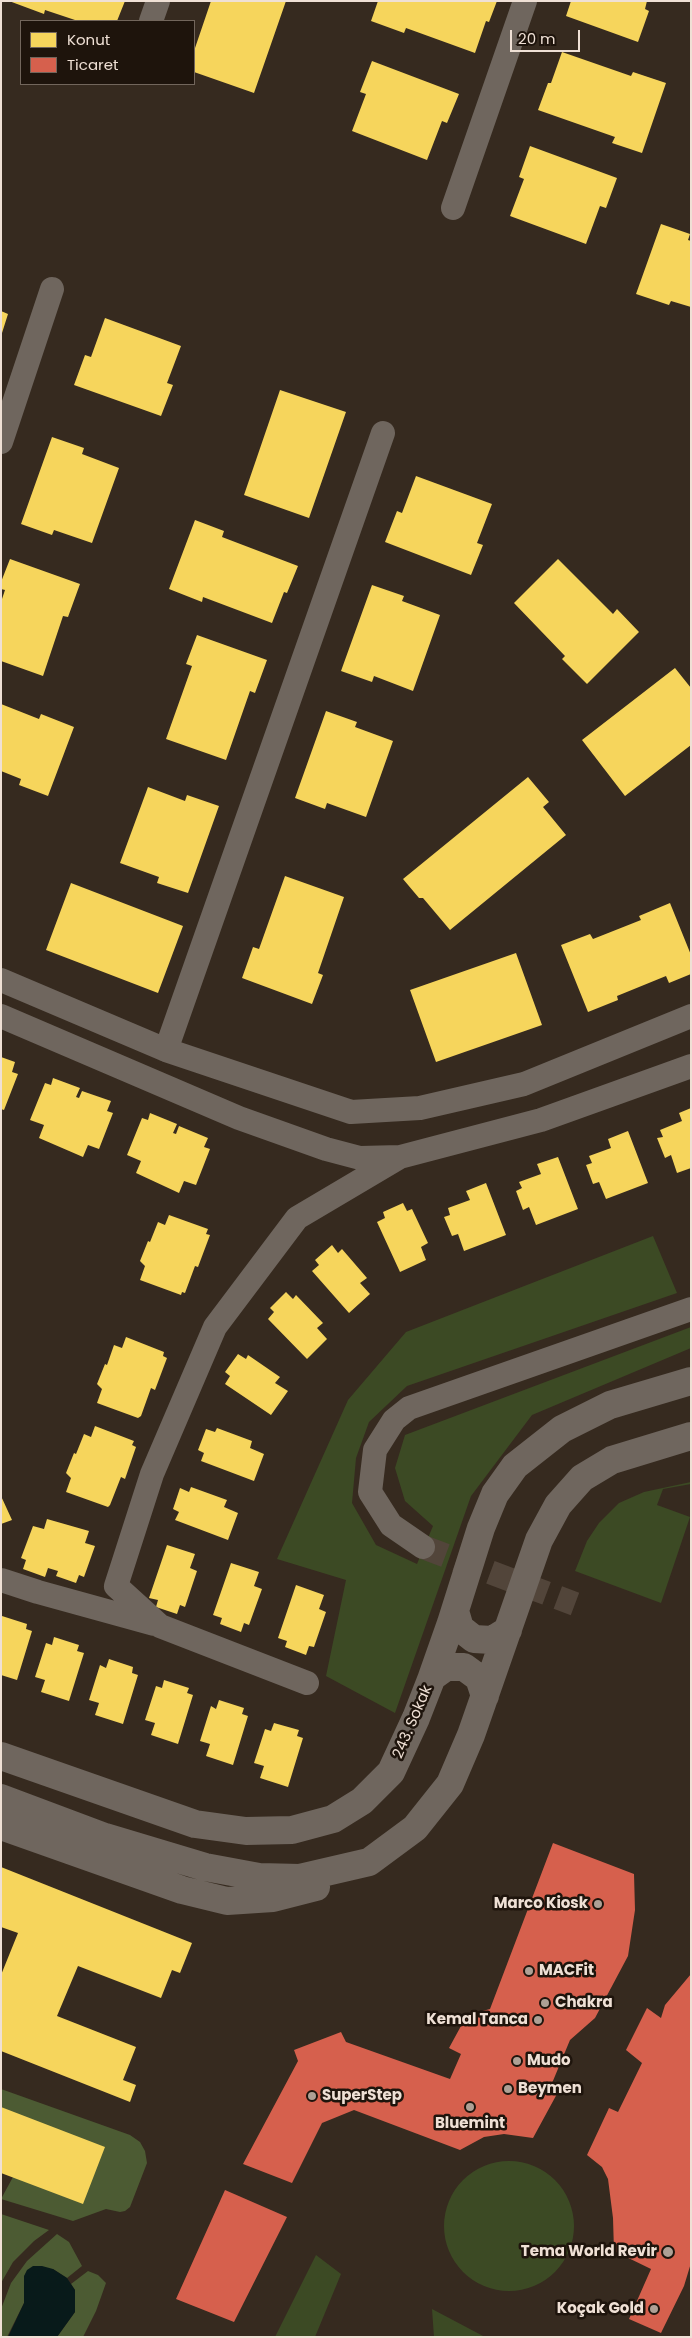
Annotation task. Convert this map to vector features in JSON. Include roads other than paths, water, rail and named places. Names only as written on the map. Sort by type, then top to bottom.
[{"type":"street","points":[[151,20],[158,1]]},
{"type":"street","points":[[453,208],[525,1]]},
{"type":"street","points":[[1,442],[52,289]]},
{"type":"street","points":[[166,1050],[383,433]]},
{"type":"street","points":[[1,980],[166,1050],[351,1112],[420,1108],[524,1084],[691,1016]]},
{"type":"street","points":[[1,1016],[240,1118],[326,1149],[360,1158],[400,1157],[541,1120],[691,1066]]},
{"type":"street","points":[[85,1604],[116,1586],[152,1474],[215,1327],[297,1218],[400,1157]]},
{"type":"street","points":[[422,1547],[391,1525],[370,1492],[375,1450],[394,1420],[409,1408],[691,1309]]},
{"type":"street","name":"243. Sokak","points":[[1,1756],[195,1824],[246,1831],[292,1830],[333,1818],[362,1801],[391,1772],[416,1718],[432,1677],[481,1528],[495,1494],[515,1466],[562,1429],[610,1405],[691,1381]]},
{"type":"street","points":[[1,1826],[182,1890],[228,1901],[273,1898],[310,1890],[369,1862],[415,1828],[450,1784],[485,1696],[539,1540],[558,1505],[582,1478],[612,1460],[691,1436]]},
{"type":"street","points":[[1,1580],[160,1626],[307,1683]]},
{"type":"street","points":[[116,1586],[160,1626]]},
{"type":"street","points":[[455,1611],[460,1628],[474,1639],[492,1640],[508,1630]]},
{"type":"street","points":[[432,1677],[446,1667],[464,1667],[479,1678],[485,1696]]},
{"type":"street","points":[[1,1798],[105,1837],[205,1867],[250,1875],[300,1878],[369,1862]]},
{"type":"tunnel","points":[[423,1547],[575,1604]]},
{"type":"place","name":"Marco Kiosk","points":[[598,1904]]},
{"type":"place","name":"MACFit","points":[[529,1971]]},
{"type":"place","name":"Chakra","points":[[545,2003]]},
{"type":"place","name":"Kemal Tanca","points":[[538,2020]]},
{"type":"place","name":"Mudo","points":[[517,2061]]},
{"type":"place","name":"Beymen","points":[[508,2089]]},
{"type":"place","name":"SuperStep","points":[[312,2096]]},
{"type":"place","name":"Bluemint","points":[[470,2107]]},
{"type":"place","name":"Tema World Revir","points":[[668,2252]]},
{"type":"place","name":"Koçak Gold","points":[[654,2309]]}]
